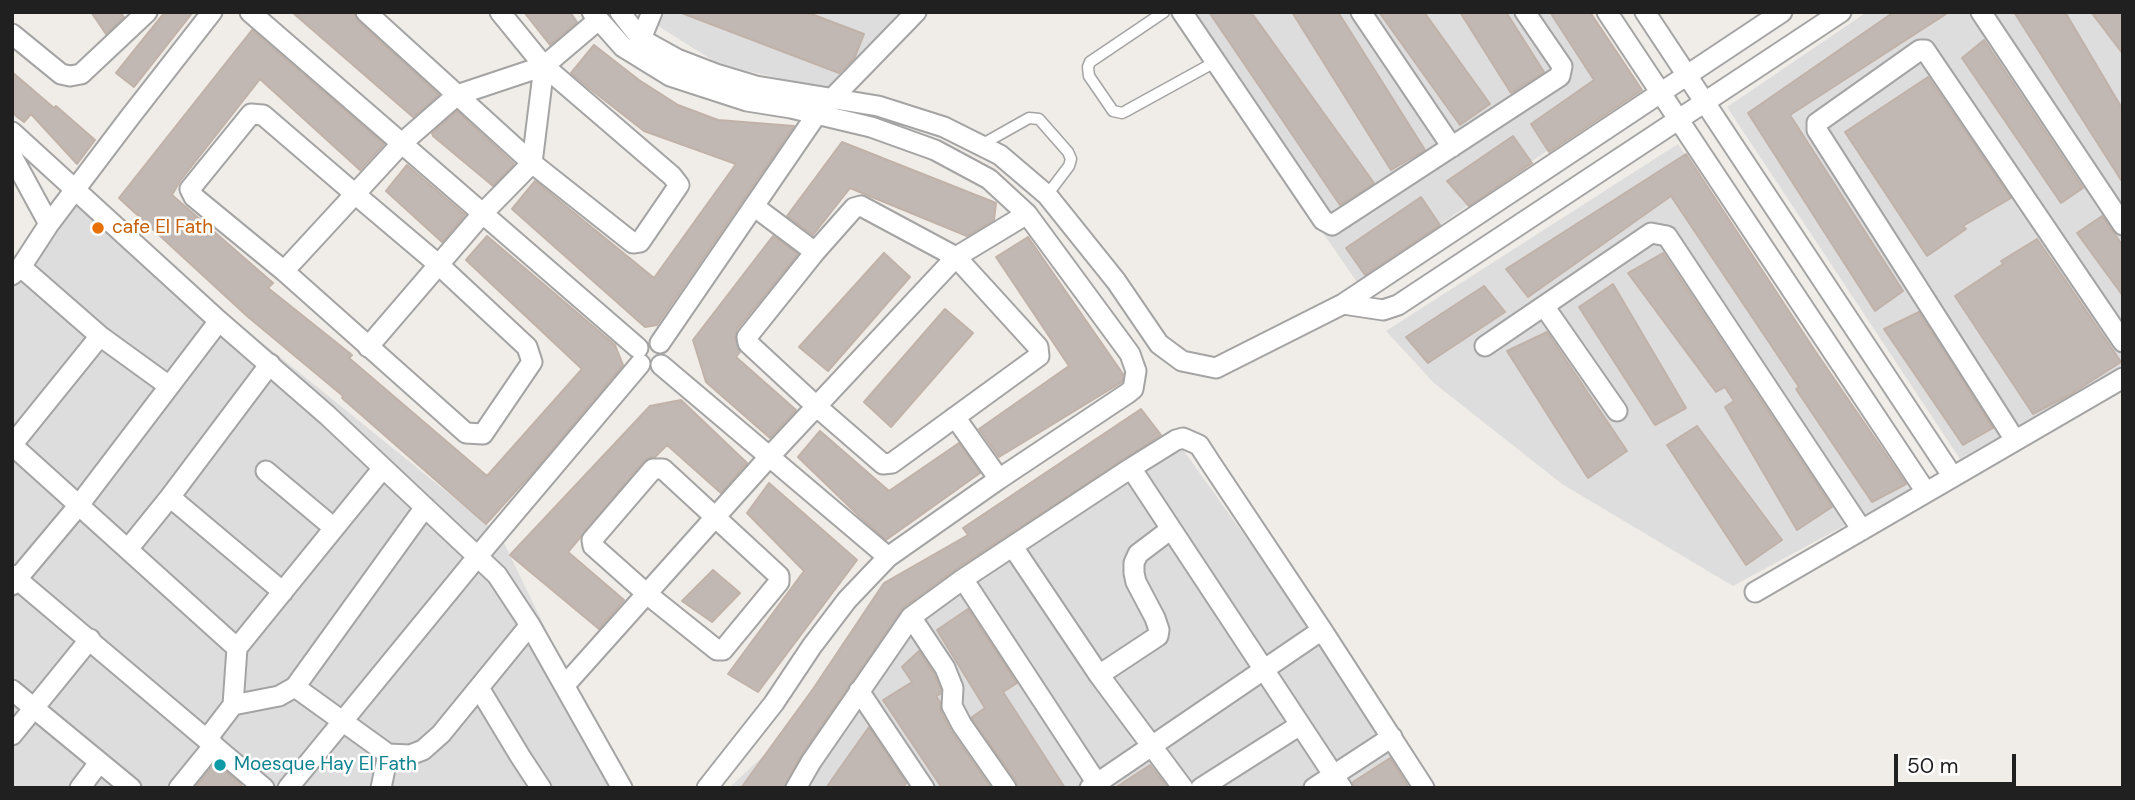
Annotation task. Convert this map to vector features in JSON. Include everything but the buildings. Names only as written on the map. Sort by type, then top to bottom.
[{"type":"street","points":[[12,34],[61,74],[70,76],[81,74],[147,12]]},
{"type":"street","points":[[169,386],[16,271],[212,12]]},
{"type":"street","points":[[250,12],[483,213],[639,356],[650,369],[661,365],[666,355],[660,343],[652,339],[646,340],[639,356],[288,788]]},
{"type":"street","points":[[366,12],[532,163],[633,243],[640,242],[679,185],[672,176],[544,66],[500,12]]},
{"type":"street","points":[[620,12],[641,38],[677,59],[716,74],[756,86],[878,106],[944,127],[1000,155],[1047,195],[1116,281],[1159,344],[1182,361],[1216,368],[1343,304],[1783,12]]},
{"type":"street","points":[[641,38],[652,12]]},
{"type":"street","points":[[660,343],[817,114],[916,12]]},
{"type":"street","points":[[1182,12],[1323,220],[1332,225],[1560,76],[1562,66],[1525,12]]},
{"type":"street","points":[[1361,12],[1452,147]]},
{"type":"street","points":[[1607,12],[1926,492]]},
{"type":"street","points":[[1644,12],[1952,477]]},
{"type":"street","points":[[1343,304],[1383,310],[1398,306],[1840,12]]},
{"type":"street","points":[[1981,12],[2123,225]]},
{"type":"street","points":[[284,271],[402,143],[457,95],[544,66],[594,16],[623,47],[670,76],[747,101],[871,127],[935,150],[989,179],[1027,214],[1130,354],[1136,371],[1133,389],[888,557],[847,600],[812,646],[774,704],[706,788]]},
{"type":"street","points":[[2015,440],[1817,130],[1817,123],[1920,50],[1925,50],[2123,342]]},
{"type":"street","points":[[368,347],[483,213],[532,163],[544,66]]},
{"type":"street","points":[[251,114],[263,115],[355,194],[439,265],[527,347],[532,362],[482,434],[466,433],[284,271],[194,197],[190,189],[251,114]]},
{"type":"street","points":[[12,132],[478,556],[508,590],[530,625],[622,788]]},
{"type":"street","points":[[12,156],[50,224]]},
{"type":"street","points":[[861,206],[956,257],[1038,347],[1039,356],[892,463],[883,464],[748,343],[747,337],[815,252],[854,208],[861,206]]},
{"type":"street","points":[[755,207],[815,252]]},
{"type":"street","points":[[565,685],[769,457],[956,257],[1027,214]]},
{"type":"street","points":[[1485,346],[1651,233],[1667,236],[1862,530]]},
{"type":"street","points":[[1544,306],[1618,411]]},
{"type":"street","points":[[219,321],[79,505],[14,579],[90,639],[264,788]]},
{"type":"street","points":[[100,336],[12,445],[237,648]]},
{"type":"street","points":[[128,549],[270,365]]},
{"type":"street","points":[[661,365],[888,557]]},
{"type":"street","points":[[1755,592],[2123,379]]},
{"type":"street","points":[[955,417],[999,479]]},
{"type":"street","points":[[796,788],[911,617],[963,579],[1131,468],[1183,438],[1199,445],[1424,788]]},
{"type":"street","points":[[179,788],[233,705],[237,648],[383,468]]},
{"type":"street","points":[[1131,468],[1337,781]]},
{"type":"street","points":[[653,469],[663,469],[779,576],[779,582],[723,650],[718,650],[647,593],[593,546],[592,540],[653,469]]},
{"type":"street","points":[[266,471],[334,528]]},
{"type":"street","points":[[170,497],[283,592]]},
{"type":"street","points":[[233,705],[279,696],[295,687],[425,507]]},
{"type":"street","points":[[1099,675],[1158,636],[1159,629],[1155,618],[1136,582],[1134,563],[1138,554],[1171,529]]},
{"type":"street","points":[[1013,548],[1099,675],[1183,788]]},
{"type":"street","points":[[963,579],[1096,786],[1322,630]]},
{"type":"street","points":[[911,617],[945,668],[953,688],[951,706],[1006,788]]},
{"type":"street","points":[[295,687],[388,754],[410,755],[423,750],[441,734],[530,625]]},
{"type":"street","points":[[12,735],[90,639]]},
{"type":"street","points":[[235,677],[256,701]]},
{"type":"street","points":[[479,688],[541,788]]},
{"type":"street","points":[[12,690],[131,788]]},
{"type":"street","points":[[859,691],[923,787]]},
{"type":"street","points":[[1201,788],[1300,725]]},
{"type":"street","points":[[1314,788],[1337,781],[1392,737]]},
{"type":"street","points":[[381,788],[388,754]]},
{"type":"street","points":[[80,788],[99,763]]},
{"type":"lane","points":[[1164,12],[1090,62],[1087,67],[1089,76],[1113,111],[1122,113],[1215,62]]},
{"type":"lane","points":[[981,145],[1029,118],[1039,119],[1071,159],[1069,166],[1047,195]]},
{"type":"shaded area","points":[[636,12],[901,12],[878,43],[828,89],[720,65]]},
{"type":"shaded area","points":[[1170,12],[1589,12],[1638,88],[1357,282]]},
{"type":"shaded area","points":[[1867,12],[2123,12],[2123,367],[1960,459],[1727,107]]},
{"type":"shaded area","points":[[1678,144],[1910,490],[1733,586],[1562,484],[1434,383],[1386,331]]},
{"type":"shaded area","points":[[75,191],[500,535],[623,788],[12,788],[12,272]]},
{"type":"shaded area","points":[[1176,440],[1426,788],[729,788],[923,607]]},
{"type":"place","name":"cafe El Fath","points":[[98,228]]},
{"type":"place","name":"Moesque Hay El Fath","points":[[220,765]]}]
